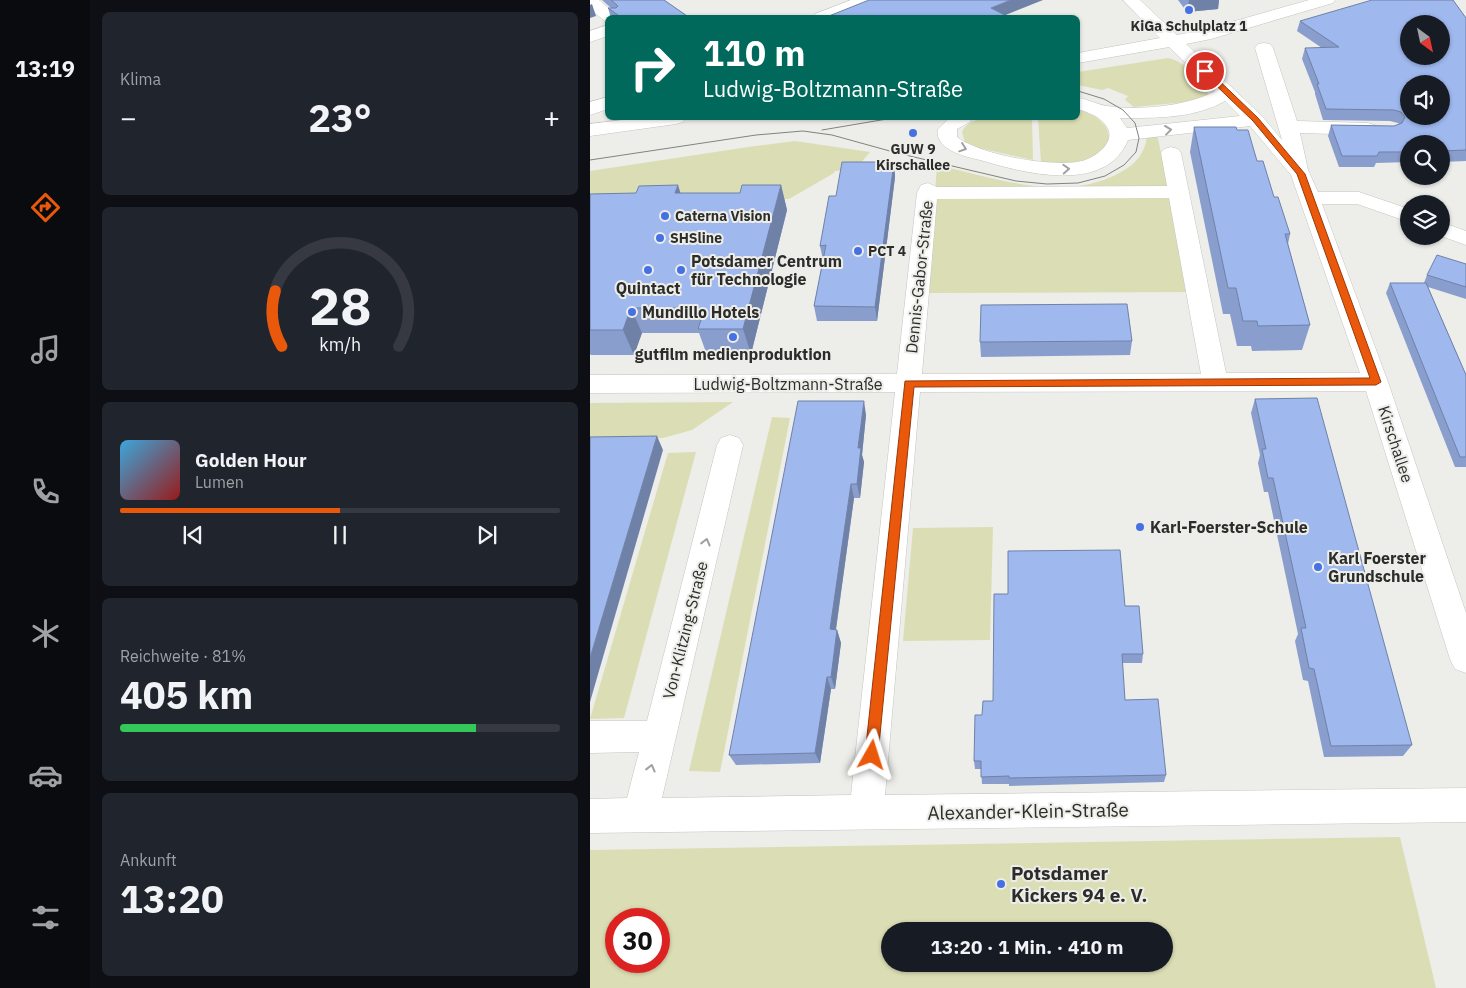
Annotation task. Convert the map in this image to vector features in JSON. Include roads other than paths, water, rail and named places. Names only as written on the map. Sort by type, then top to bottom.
[{"type":"street","points":[[828,15],[865,0]]},
{"type":"street","name":"Kirschallee","points":[[1131,0],[1255,120],[1301,174]]},
{"type":"street","points":[[1080,58],[1175,42],[1215,33],[1327,0]]},
{"type":"street","points":[[590,2],[608,15]]},
{"type":"street","points":[[590,37],[605,31]]},
{"type":"street","name":"Kirschallee","points":[[1264,48],[1289,127],[1301,174],[1376,382],[1466,660]]},
{"type":"street","points":[[1102,112],[1176,109],[1213,101],[1227,92]]},
{"type":"street","points":[[590,109],[605,103]]},
{"type":"street","points":[[959,120],[952,124],[946,132],[952,145],[1009,161],[1049,169],[1074,168],[1101,160],[1116,147],[1120,135],[1116,125],[1102,112],[1080,104]]},
{"type":"street","points":[[590,130],[662,120]]},
{"type":"street","points":[[1120,135],[1255,120]]},
{"type":"street","points":[[1289,127],[1390,129]]},
{"type":"street","points":[[1171,152],[1215,382]]},
{"type":"street","name":"Dennis-Gabor-Straße","points":[[866,813],[927,191],[1178,192]]},
{"type":"street","points":[[1310,198],[1359,198],[1400,213]]},
{"type":"street","points":[[1450,232],[1466,238]]},
{"type":"street","name":"Ludwig-Boltzmann-Straße","points":[[590,384],[1376,382]]},
{"type":"street","name":"Von-Klitzing-Straße","points":[[640,816],[730,445]]},
{"type":"street","points":[[590,737],[659,736]]},
{"type":"street","name":"Alexander-Klein-Straße","points":[[590,816],[1466,805]]},
{"type":"tram line","points":[[590,160],[756,135],[803,131],[832,135],[897,153],[1016,181],[1047,184],[1078,183],[1105,176],[1124,165],[1136,152],[1139,138],[1135,123],[1123,110],[1104,99],[1080,92]]},
{"type":"tram line","points":[[822,130],[881,120]]},
{"type":"place","name":"KiGa Schulplatz 1","points":[[1189,10]]},
{"type":"place","name":"GUW 9 Kirschallee","points":[[913,133]]},
{"type":"place","name":"Caterna Vision","points":[[665,216]]},
{"type":"place","name":"SHSline","points":[[660,238]]},
{"type":"place","name":"PCT 4","points":[[858,251]]},
{"type":"place","name":"Quintact","points":[[648,270]]},
{"type":"place","name":"Potsdamer Centrum für Technologie","points":[[681,270]]},
{"type":"place","name":"Mundillo Hotels","points":[[632,312]]},
{"type":"place","name":"gutfilm medienproduktion","points":[[733,337]]},
{"type":"place","name":"Karl-Foerster-Schule","points":[[1140,527]]},
{"type":"place","name":"Karl Foerster Grundschule","points":[[1318,567]]},
{"type":"place","name":"Potsdamer Kickers 94 e. V.","points":[[1001,884]]}]
